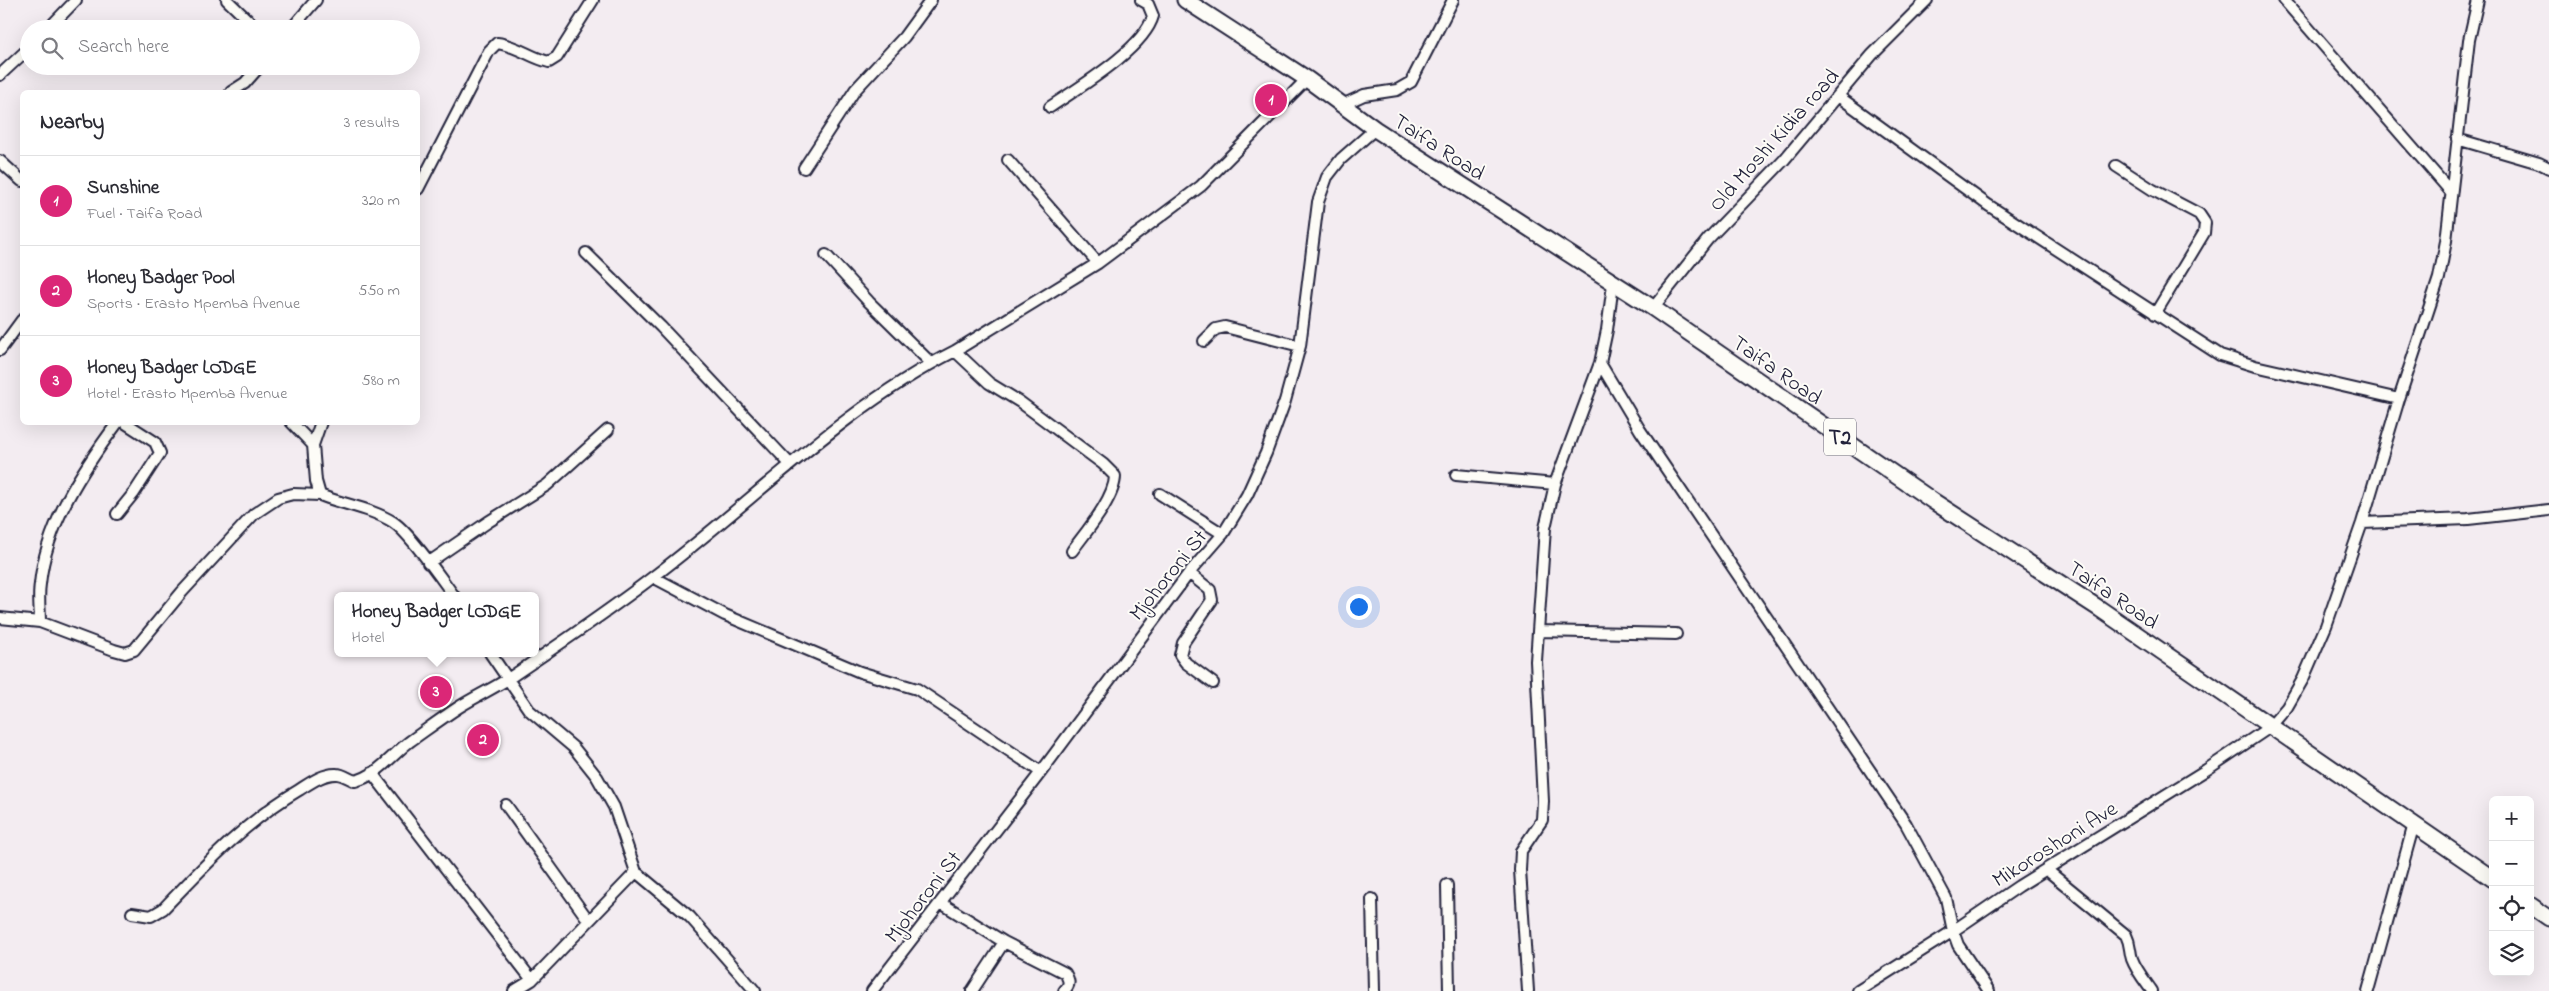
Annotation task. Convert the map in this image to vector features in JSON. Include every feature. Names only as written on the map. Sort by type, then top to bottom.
[{"type":"highway","name":"Taifa Road","points":[[1185,0],[1307,79],[1375,129],[1653,308],[1932,501],[2100,609],[2489,876]]},
{"type":"highway","points":[[2534,908],[2549,918]]},
{"type":"street","points":[[60,0],[64,12]]},
{"type":"street","points":[[56,20],[76,0]]},
{"type":"street","points":[[227,0],[248,20]]},
{"type":"street","points":[[299,20],[316,0]]},
{"type":"street","points":[[420,186],[489,51],[497,43],[508,44],[538,60],[549,62],[558,57],[593,0]]},
{"type":"street","points":[[804,168],[855,90],[904,38],[931,0]]},
{"type":"street","points":[[1050,107],[1114,63],[1144,32],[1153,16],[1148,4],[1141,0]]},
{"type":"street","points":[[1342,105],[1364,95],[1397,90],[1411,82],[1453,0]]},
{"type":"street","name":"Old Moshi Kidia road","points":[[1653,308],[1708,239],[1784,160],[1872,55],[1927,0]]},
{"type":"street","points":[[2284,0],[2451,192]]},
{"type":"street","name":"Mikoroshoni Ave","points":[[1858,991],[1953,931],[1993,902],[2206,770],[2270,727],[2287,707],[2304,679],[2326,626],[2362,523],[2399,400],[2439,278],[2446,241],[2469,40],[2478,0]]},
{"type":"street","points":[[0,75],[20,56]]},
{"type":"street","points":[[234,90],[245,83],[252,75]]},
{"type":"street","points":[[539,657],[653,577],[730,516],[790,464],[862,409],[931,363],[955,351],[1098,263],[1201,186],[1307,79]]},
{"type":"street","points":[[1838,96],[1988,205],[2220,355],[2255,366],[2399,400]]},
{"type":"street","name":"Mjohoroni St","points":[[872,991],[1041,772],[1189,573],[1223,534],[1247,495],[1286,401],[1300,346],[1318,202],[1327,177],[1341,159],[1375,129]]},
{"type":"street","points":[[2457,139],[2539,162],[2549,168]]},
{"type":"street","points":[[1008,160],[1098,263]]},
{"type":"street","points":[[0,161],[20,179]]},
{"type":"street","points":[[2116,166],[2153,190],[2199,214],[2205,223],[2204,233],[2155,314]]},
{"type":"street","points":[[586,253],[661,327],[790,464]]},
{"type":"street","points":[[826,255],[931,363]]},
{"type":"street","points":[[1528,991],[1520,870],[1522,850],[1542,820],[1544,800],[1536,661],[1545,528],[1555,484],[1600,363],[1607,330],[1613,284]]},
{"type":"street","points":[[0,350],[20,323]]},
{"type":"street","points":[[1204,341],[1216,329],[1225,327],[1300,346]]},
{"type":"street","points":[[955,351],[989,383],[1020,402],[1104,464],[1115,476],[1115,485],[1072,551]]},
{"type":"street","points":[[1600,363],[1640,430],[1906,824],[1946,898],[1953,931],[1968,962],[1989,991]]},
{"type":"street","points":[[40,622],[40,584],[58,518],[97,450],[116,425]]},
{"type":"street","points":[[117,514],[134,493],[160,453],[155,442],[129,425]]},
{"type":"street","points":[[294,425],[313,445]]},
{"type":"street","points":[[320,425],[313,445],[316,481],[320,495]]},
{"type":"street","points":[[428,563],[547,485],[608,430]]},
{"type":"street","points":[[1456,475],[1555,484]]},
{"type":"street","points":[[0,618],[40,622],[114,650],[126,653],[134,650],[182,592],[254,514],[278,498],[293,494],[320,495],[339,504],[372,512],[394,522],[451,592]]},
{"type":"street","points":[[1160,494],[1223,534]]},
{"type":"street","points":[[2362,523],[2468,519],[2549,510]]},
{"type":"street","points":[[1189,573],[1210,590],[1212,600],[1183,644],[1180,655],[1186,663],[1213,683]]},
{"type":"street","points":[[653,577],[725,615],[860,672],[917,689],[1041,772]]},
{"type":"street","points":[[1538,631],[1676,634]]},
{"type":"street","points":[[492,657],[506,680],[529,710],[574,748],[597,777],[614,807],[636,872],[690,917],[755,991]]},
{"type":"street","points":[[132,913],[151,916],[163,909],[242,829],[273,805],[330,774],[340,774],[355,781],[372,773],[408,743],[460,707],[506,680],[539,657]]},
{"type":"street","points":[[372,773],[532,980]]},
{"type":"street","points":[[506,805],[589,921]]},
{"type":"street","points":[[2368,991],[2414,824]]},
{"type":"street","points":[[2046,870],[2126,935],[2131,946],[2131,957],[2136,969],[2152,991]]},
{"type":"street","points":[[519,990],[532,980],[636,872]]},
{"type":"street","points":[[1447,885],[1449,991]]},
{"type":"street","points":[[1372,899],[1374,991]]},
{"type":"street","points":[[941,903],[1004,942],[1065,973],[1069,980],[1068,987],[1064,991]]},
{"type":"street","points":[[972,991],[1004,942]]},
{"type":"water","points":[[488,731],[493,737],[479,750],[473,743]]},
{"type":"place","name":"Sunshine","points":[[1271,100]]},
{"type":"place","name":"Honey Badger LODGE","points":[[436,692]]},
{"type":"place","name":"Honey Badger Pool","points":[[483,740]]}]
